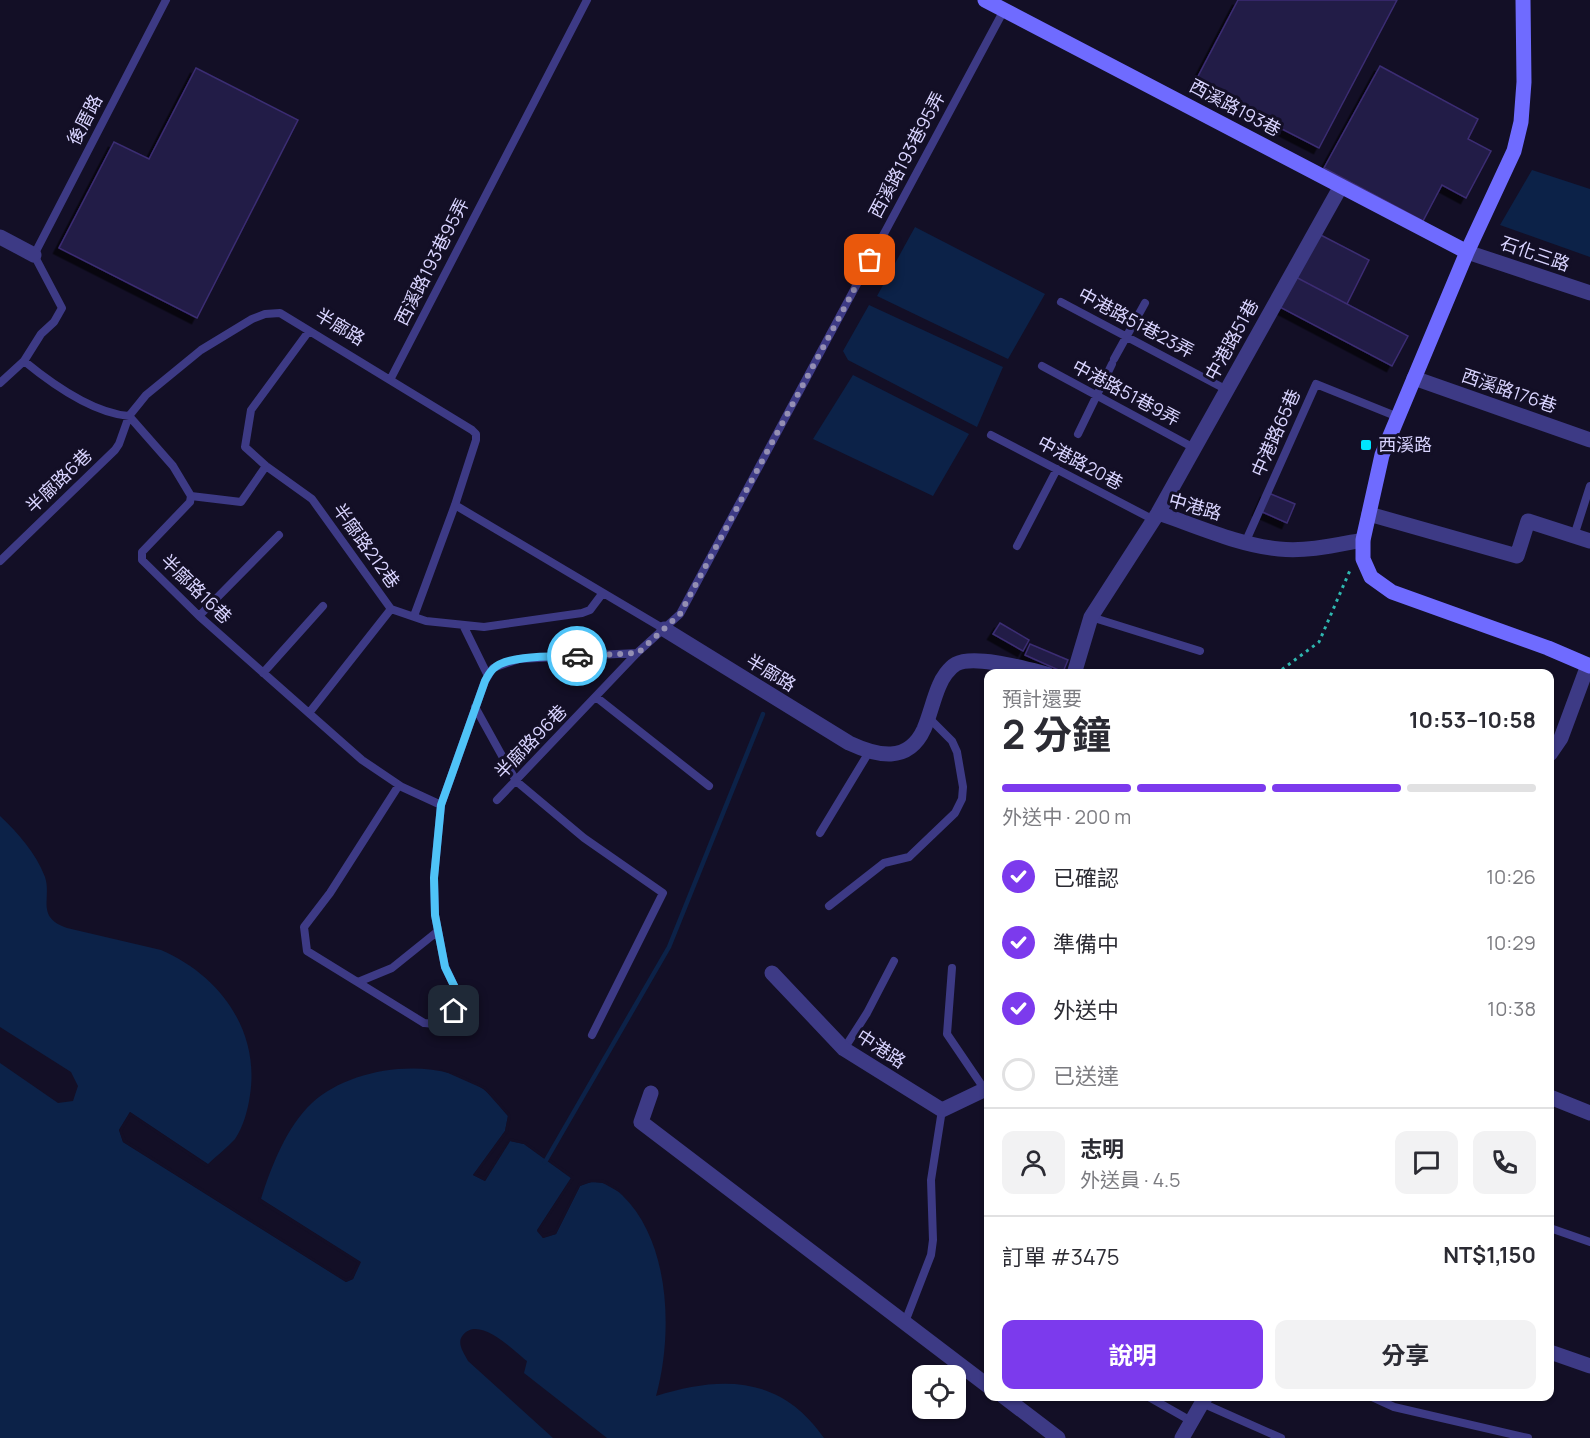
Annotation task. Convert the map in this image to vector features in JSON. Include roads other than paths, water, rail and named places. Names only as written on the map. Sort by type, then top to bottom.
[{"type":"street","points":[[1523,0],[1524,82],[1521,122],[1514,151],[1467,252],[1382,455],[1363,540],[1363,559],[1371,577],[1392,592],[1548,648],[1589,666],[1561,738],[1554,748]]},
{"type":"street","name":"西溪路193巷","points":[[988,1],[1467,252]]},
{"type":"street","name":"中港路51巷","points":[[1156,516],[1341,186]]},
{"type":"street","points":[[0,237],[34,255]]},
{"type":"street","name":"石化三路","points":[[1467,252],[1590,293]]},
{"type":"street","name":"西溪路176巷","points":[[1414,378],[1590,440]]},
{"type":"street","points":[[1370,514],[1517,556],[1528,521],[1590,541]]},
{"type":"street","name":"中港路","points":[[1075,669],[1091,617],[1156,516],[1245,543],[1280,549],[1316,548],[1363,540]]},
{"type":"street","name":"半廍路","points":[[664,629],[849,743],[869,752],[890,754],[905,751],[915,743],[928,717],[943,677],[956,664],[969,661],[990,662],[1023,669]]},
{"type":"street","name":"中港路","points":[[772,973],[844,1048],[942,1110]]},
{"type":"street","points":[[942,1110],[984,1090]]},
{"type":"street","points":[[651,1093],[641,1122],[984,1383]]},
{"type":"street","points":[[1554,1099],[1590,1113]]},
{"type":"street","points":[[1554,1353],[1590,1365]]},
{"type":"street","points":[[1010,1401],[1058,1438]]},
{"type":"street","points":[[1182,1438],[1203,1401]]},
{"type":"lane","name":"後厝路","points":[[34,255],[166,0]]},
{"type":"lane","name":"西溪路193巷95弄","points":[[390,380],[587,0]]},
{"type":"lane","name":"西溪路193巷95弄","points":[[664,629],[680,614],[1004,10]]},
{"type":"lane","points":[[0,383],[24,361],[41,334],[54,322],[62,308],[34,255]]},
{"type":"lane","name":"中港路51巷23弄","points":[[1061,302],[1227,390]]},
{"type":"lane","points":[[1078,434],[1145,303]]},
{"type":"lane","name":"半廍路","points":[[129,416],[146,395],[201,350],[252,319],[265,314],[280,313],[472,430],[476,434],[476,440],[414,616]]},
{"type":"lane","name":"半廍路212巷","points":[[309,330],[251,410],[245,447],[266,466],[312,499],[391,609],[426,621],[464,627],[484,627],[582,613],[590,610],[602,594]]},
{"type":"lane","points":[[24,361],[52,384],[112,414],[129,416],[173,466],[191,496],[241,502],[266,466]]},
{"type":"lane","name":"中港路51巷9弄","points":[[1042,366],[1194,448]]},
{"type":"lane","name":"中港路65巷","points":[[1245,543],[1316,384],[1398,417]]},
{"type":"lane","name":"半廍路6巷","points":[[0,561],[114,450],[119,444],[129,416]]},
{"type":"lane","name":"中港路20巷","points":[[991,435],[1156,516]]},
{"type":"lane","points":[[1017,546],[1057,469]]},
{"type":"lane","points":[[1574,536],[1590,486]]},
{"type":"lane","name":"半廍路16巷","points":[[191,496],[190,502],[141,555],[142,560],[199,616],[362,760],[399,785],[441,805]]},
{"type":"lane","name":"半廍路","points":[[455,505],[664,629]]},
{"type":"lane","points":[[199,616],[279,535]]},
{"type":"lane","points":[[263,673],[323,606]]},
{"type":"lane","points":[[309,713],[391,609]]},
{"type":"lane","points":[[1091,617],[1200,651]]},
{"type":"lane","points":[[464,627],[488,676]]},
{"type":"lane","name":"半廍路96巷","points":[[497,800],[638,653],[664,629]]},
{"type":"lane","points":[[399,785],[330,894],[304,927],[307,951],[424,1023],[447,1024],[460,998],[445,967],[435,915],[434,878],[441,805],[488,676],[493,668],[519,659],[638,653]]},
{"type":"lane","points":[[596,697],[709,786]]},
{"type":"lane","points":[[475,707],[516,781],[584,838],[663,893],[592,1035]]},
{"type":"lane","points":[[829,906],[884,863],[909,857],[955,813],[962,799],[963,787],[957,753],[952,741],[928,717]]},
{"type":"lane","points":[[820,833],[869,752]]},
{"type":"lane","points":[[358,982],[392,968],[438,931]]},
{"type":"lane","points":[[844,1048],[867,1013],[894,961]]},
{"type":"lane","points":[[952,968],[946,1034],[984,1085]]},
{"type":"lane","points":[[905,1322],[931,1255],[932,1180],[942,1110]]},
{"type":"lane","points":[[1554,1229],[1590,1242]]},
{"type":"lane","points":[[1156,1401],[1191,1421]]},
{"type":"lane","points":[[1206,1401],[1281,1438]]},
{"type":"lane","points":[[1381,1401],[1395,1407],[1528,1438]]},
{"type":"water","points":[[1532,170],[1590,189],[1590,257],[1500,225]]},
{"type":"water","points":[[915,227],[1045,294],[1008,359],[877,296]]},
{"type":"water","points":[[869,305],[1003,367],[977,427],[848,360],[843,351]]},
{"type":"water","points":[[853,375],[969,434],[933,496],[813,439]]},
{"type":"water","points":[[0,816],[26,844],[37,860],[47,885],[48,913],[57,924],[161,950],[182,961],[201,974],[217,990],[242,1027],[251,1071],[250,1095],[240,1129],[229,1146],[208,1164],[130,1112],[119,1130],[123,1142],[346,1282],[353,1279],[360,1262],[261,1199],[275,1161],[288,1135],[312,1103],[329,1090],[349,1080],[396,1069],[443,1072],[464,1078],[487,1092],[508,1116],[505,1131],[473,1175],[485,1181],[510,1141],[524,1144],[571,1178],[537,1230],[543,1238],[556,1234],[580,1186],[592,1182],[612,1187],[622,1195],[638,1215],[659,1263],[664,1290],[665,1345],[656,1396],[704,1385],[749,1386],[770,1392],[789,1402],[824,1438],[607,1438],[524,1373],[527,1361],[513,1349],[496,1336],[478,1329],[470,1330],[463,1335],[460,1341],[468,1361],[553,1438],[0,1438],[0,1063],[58,1103],[73,1101],[78,1086],[71,1072],[0,1027]]},
{"type":"waterway","points":[[545,1162],[669,947],[763,714]]},
{"type":"place","name":"西溪路","points":[[1366,445]]}]
